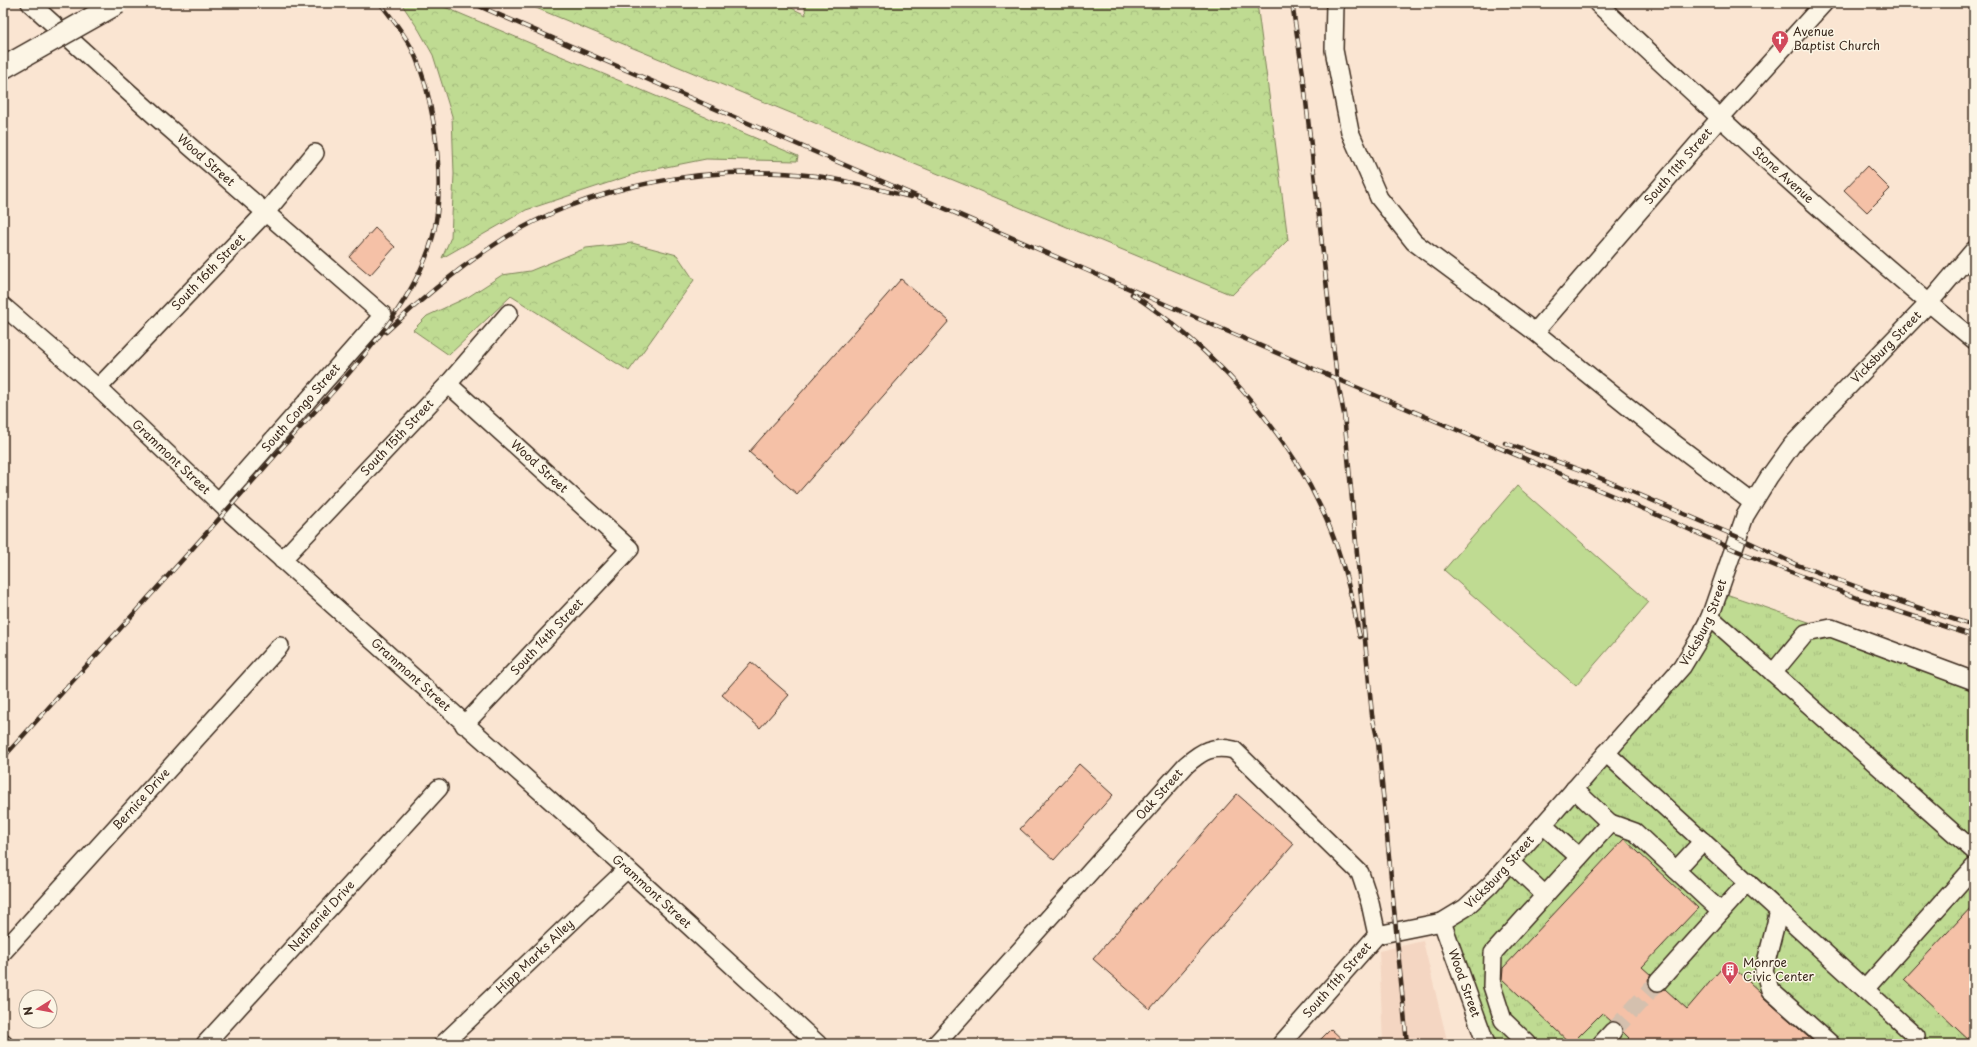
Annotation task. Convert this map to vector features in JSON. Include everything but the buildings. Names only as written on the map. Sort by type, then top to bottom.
[{"type":"main road","points":[[3,68],[118,3]]},
{"type":"street","name":"Wood Street","points":[[30,3],[154,115],[383,315]]},
{"type":"street","points":[[1335,3],[1334,50],[1350,132],[1379,198],[1414,242],[1535,332],[1658,431],[1753,503]]},
{"type":"street","name":"Stone Avenue","points":[[1597,3],[1720,118],[1929,303],[1974,340]]},
{"type":"street","name":"South 11th Street","points":[[1535,332],[1720,118],[1824,3]]},
{"type":"street","name":"South 16th Street","points":[[98,388],[266,212],[315,153]]},
{"type":"street","name":"Vicksburg Street","points":[[1377,935],[1442,922],[1465,908],[1490,885],[1682,667],[1710,617],[1745,516],[1792,445],[1929,303],[1974,250]]},
{"type":"street","name":"Grammont Street","points":[[3,306],[98,388],[227,510],[464,725],[627,869],[818,1044]]},
{"type":"street","name":"South 15th Street","points":[[282,560],[448,384],[509,313]]},
{"type":"street","name":"South Congo Street","points":[[219,501],[383,315]]},
{"type":"street","name":"Wood Street","points":[[448,384],[630,549]]},
{"type":"street","name":"South 14th Street","points":[[464,725],[630,549]]},
{"type":"street","points":[[1710,617],[1974,850]]},
{"type":"street","points":[[1773,673],[1806,633],[1832,628],[1974,681]]},
{"type":"street","name":"Bernice Drive","points":[[3,952],[280,646]]},
{"type":"street","name":"Oak Street","points":[[936,1044],[1186,765],[1199,753],[1219,747],[1234,750],[1360,873],[1370,903],[1377,935]]},
{"type":"street","points":[[1606,753],[1916,1036],[1915,1044]]},
{"type":"street","name":"Nathaniel Drive","points":[[205,1044],[439,788]]},
{"type":"street","points":[[1574,789],[1610,822],[1636,832],[1721,912]]},
{"type":"street","points":[[1528,1044],[1503,1020],[1492,986],[1493,953],[1610,822]]},
{"type":"street","points":[[1543,825],[1579,857]]},
{"type":"street","points":[[1676,870],[1703,841]]},
{"type":"street","points":[[1510,862],[1545,895]]},
{"type":"street","points":[[1865,989],[1974,867]]},
{"type":"street","name":"Hipp Marks Alley","points":[[443,1044],[627,869]]},
{"type":"street","points":[[1658,982],[1748,882]]},
{"type":"street","points":[[1780,911],[1764,970],[1770,990],[1831,1044]]},
{"type":"street","name":"Wood Street","points":[[1442,922],[1486,1044]]},
{"type":"street","name":"South 11th Street","points":[[1281,1044],[1377,935]]},
{"type":"street","points":[[1601,1044],[1613,1031]]},
{"type":"shaded area","points":[[1423,941],[1448,1044],[1383,1044],[1379,951]]},
{"type":"green space","points":[[401,3],[435,3],[798,156],[797,161],[706,159],[641,172],[526,210],[442,258],[451,237],[454,174],[452,116],[433,55]]},
{"type":"green space","points":[[524,3],[781,3],[806,15],[804,3],[1257,3],[1288,240],[1232,295]]},
{"type":"green space","points":[[632,243],[677,255],[694,280],[629,371],[511,296],[449,355],[413,330],[427,316],[468,297],[502,275],[530,271],[586,248]]},
{"type":"green space","points":[[1517,486],[1649,602],[1576,686],[1444,570]]},
{"type":"green space","name":"Monroe Civic Center","points":[[1720,592],[1974,678],[1974,1044],[1486,1044],[1442,922],[1465,908],[1682,667]]},
{"type":"tunnel","points":[[1613,1031],[1658,982]]},
{"type":"railway","points":[[3,758],[346,377],[390,322],[408,294],[423,265],[433,236],[437,215],[438,167],[432,116],[427,91],[412,49],[393,19],[380,3]]},
{"type":"railway","points":[[472,3],[1337,379],[1646,510],[1735,550],[1860,599],[1974,636]]},
{"type":"railway","points":[[1292,3],[1303,74],[1337,379],[1344,414],[1372,715],[1378,742],[1407,1044]]},
{"type":"railway","points":[[386,332],[438,286],[494,245],[529,224],[567,207],[607,193],[649,183],[691,176],[734,173],[776,173],[828,178],[911,197]]},
{"type":"railway","points":[[1132,294],[1161,314],[1216,362],[1265,418],[1287,448],[1306,478],[1331,531],[1339,552],[1360,637]]},
{"type":"railway","points":[[1505,443],[1586,472],[1738,537],[1795,564],[1871,592],[1974,626]]},
{"type":"place","name":"Avenue Baptist Church","points":[[1780,54]]},
{"type":"place","name":"Monroe Civic Center","points":[[1730,985]]}]
